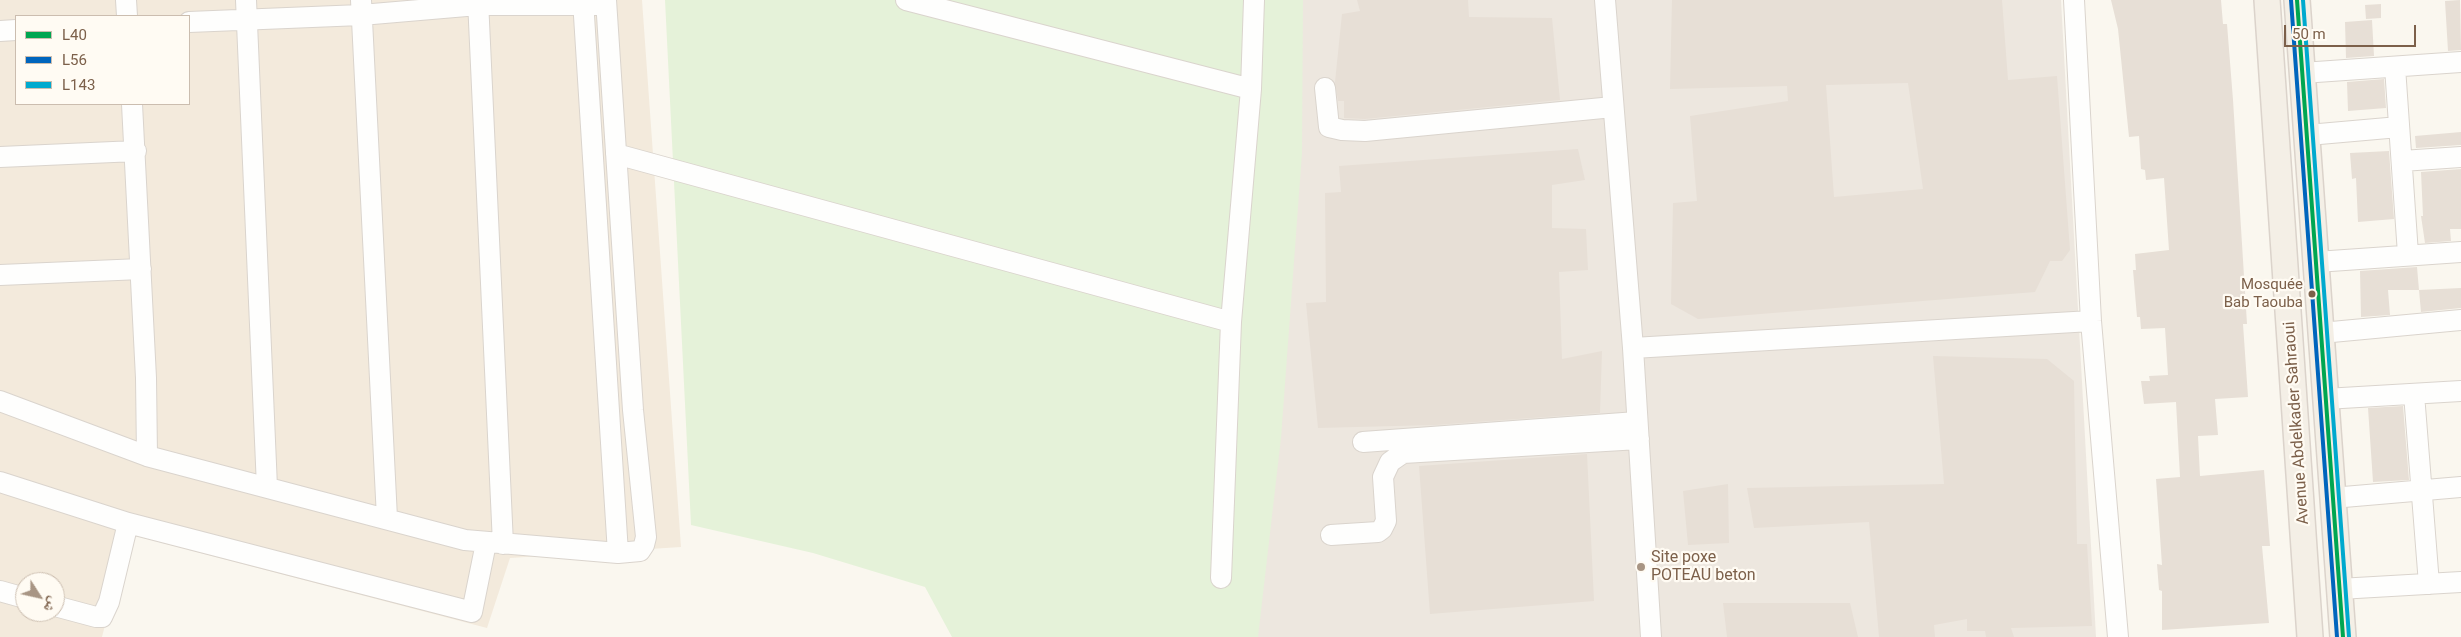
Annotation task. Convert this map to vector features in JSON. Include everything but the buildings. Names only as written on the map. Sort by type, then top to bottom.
[{"type":"main road","name":"Avenue Abdelkader Sahraoui","points":[[2267,0],[2310,637]]},
{"type":"main road","name":"Avenue Abdelkader Sahraoui","points":[[2297,0],[2343,637]]},
{"type":"street","points":[[126,0],[127,15]]},
{"type":"street","points":[[906,0],[1252,89]]},
{"type":"street","points":[[1221,578],[1231,322],[1252,89],[1254,0]]},
{"type":"street","points":[[1605,0],[1612,107],[1633,348],[1651,637]]},
{"type":"street","points":[[2074,0],[2091,320],[2118,637]]},
{"type":"street","points":[[0,482],[128,523],[472,612],[495,544],[478,2]]},
{"type":"street","points":[[0,402],[148,456],[465,540],[618,553],[640,551],[644,545],[646,537],[633,410],[606,2],[478,2],[246,10],[190,22]]},
{"type":"street","points":[[583,3],[618,553]]},
{"type":"street","points":[[361,7],[387,518]]},
{"type":"street","points":[[246,10],[267,488]]},
{"type":"street","points":[[0,31],[15,30]]},
{"type":"street","points":[[2302,73],[2461,62]]},
{"type":"street","points":[[2395,67],[2408,254]]},
{"type":"street","points":[[1325,88],[1329,127],[1342,130],[1365,131],[1612,107]]},
{"type":"street","points":[[132,105],[136,151],[148,456]]},
{"type":"street","points":[[2308,135],[2399,127]]},
{"type":"street","points":[[0,157],[136,151]]},
{"type":"street","points":[[616,154],[1231,322]]},
{"type":"street","points":[[2402,162],[2461,157]]},
{"type":"street","points":[[2316,262],[2408,254],[2461,252]]},
{"type":"street","points":[[0,275],[141,269]]},
{"type":"street","points":[[1633,348],[2091,320]]},
{"type":"street","points":[[2321,333],[2461,320]]},
{"type":"street","points":[[2325,399],[2461,391]]},
{"type":"street","points":[[2414,394],[2429,584]]},
{"type":"street","points":[[1364,442],[1638,431]]},
{"type":"street","points":[[1331,535],[1378,532],[1382,530],[1386,521],[1383,477],[1390,462],[1403,453],[1638,431]]},
{"type":"street","points":[[2332,498],[2461,487]]},
{"type":"street","points":[[65,609],[102,617],[108,607],[128,523]]},
{"type":"street","points":[[2339,589],[2461,582]]},
{"type":"street","points":[[0,591],[15,595]]},
{"type":"shaded area","points":[[0,0],[642,0],[681,547],[510,558],[487,628],[128,534],[102,637],[0,637]]},
{"type":"shaded area","points":[[1284,0],[2061,0],[2096,637],[1239,637]]},
{"type":"green space","points":[[665,0],[1303,0],[1302,153],[1281,438],[1258,637],[952,637],[925,587],[813,553],[691,525]]},
{"type":"transit line","name":"L56","points":[[2291,0],[2337,637]]},
{"type":"transit line","name":"L40","points":[[2297,0],[2343,637]]},
{"type":"transit line","name":"L143","points":[[2303,0],[2349,637]]},
{"type":"place","name":"Mosquée Bab Taouba","points":[[2312,294]]},
{"type":"place","name":"Site poxe POTEAU beton","points":[[1641,567]]}]
